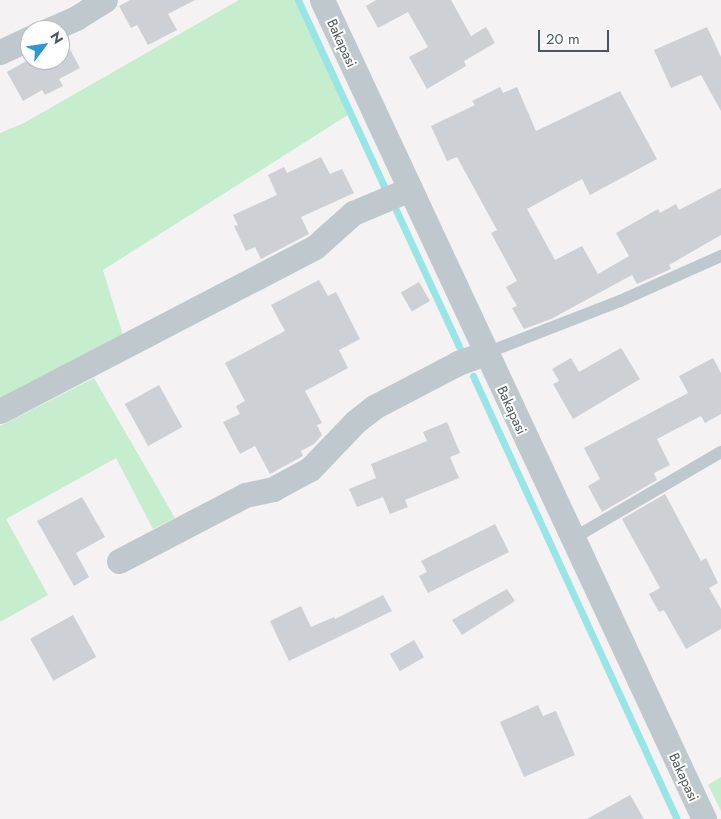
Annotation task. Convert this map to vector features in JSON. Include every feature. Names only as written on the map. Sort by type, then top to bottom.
[{"type":"street","points":[[70,21],[105,0]]},
{"type":"street","name":"Bakapasi","points":[[322,0],[704,819]]},
{"type":"street","points":[[0,52],[20,43]]},
{"type":"street","points":[[0,411],[315,247],[353,212],[410,189]]},
{"type":"street","points":[[119,562],[245,494],[273,489],[310,470],[355,422],[374,407],[458,363],[486,353]]},
{"type":"lane","points":[[486,353],[620,301],[721,256]]},
{"type":"lane","points":[[572,539],[721,452]]},
{"type":"green space","points":[[239,0],[298,0],[351,113],[103,270],[125,342],[0,407],[0,133],[24,123]]},
{"type":"green space","points":[[94,378],[175,518],[153,529],[116,458],[6,519],[48,595],[0,622],[0,426]]},
{"type":"green space","points":[[721,777],[721,811],[708,785]]},
{"type":"building","points":[[130,0],[195,0],[168,14],[177,30],[148,45],[137,25],[131,28],[119,6]]},
{"type":"building","points":[[376,0],[451,0],[471,36],[486,27],[495,43],[464,61],[466,66],[427,89],[409,57],[428,47],[408,12],[378,28],[366,6]]},
{"type":"building","points":[[707,27],[721,57],[721,111],[701,75],[671,88],[654,50]]},
{"type":"building","points":[[70,49],[80,68],[59,79],[63,86],[45,95],[42,90],[23,101],[7,72],[20,65],[20,70],[70,70]]},
{"type":"building","points":[[500,87],[503,93],[517,87],[536,131],[620,91],[657,159],[590,195],[582,179],[527,209],[555,260],[582,246],[598,274],[629,256],[616,233],[658,209],[660,213],[676,204],[679,210],[721,188],[721,235],[669,265],[671,269],[637,284],[632,275],[551,319],[524,329],[512,308],[517,306],[506,287],[517,281],[491,233],[497,230],[457,157],[447,161],[431,126],[475,105],[472,101]]},
{"type":"building","points":[[321,157],[330,174],[342,169],[354,193],[301,217],[309,234],[261,259],[255,247],[246,251],[234,226],[238,225],[233,215],[277,195],[268,175],[284,167],[287,173]]},
{"type":"building","points":[[319,280],[328,296],[336,292],[360,339],[339,350],[348,368],[305,391],[322,423],[317,425],[322,435],[314,444],[301,451],[303,456],[270,474],[255,446],[240,454],[223,422],[240,414],[236,406],[245,401],[225,363],[285,331],[271,305]]},
{"type":"building","points":[[419,282],[430,301],[412,312],[401,292]]},
{"type":"building","points":[[621,348],[640,379],[573,419],[553,384],[559,381],[552,369],[571,358],[579,372]]},
{"type":"building","points":[[713,358],[721,373],[721,414],[705,423],[701,416],[657,439],[670,465],[654,473],[657,480],[602,512],[588,486],[600,479],[584,448],[688,393],[679,376]]},
{"type":"building","points":[[159,385],[182,427],[148,446],[125,404]]},
{"type":"building","points":[[447,422],[460,453],[450,457],[459,478],[405,500],[408,507],[390,514],[383,497],[357,507],[349,489],[376,478],[371,464],[427,441],[423,432]]},
{"type":"building","points":[[665,494],[701,561],[706,558],[718,583],[709,588],[721,609],[721,629],[686,649],[664,610],[659,612],[649,594],[660,588],[622,519]]},
{"type":"building","points":[[82,497],[105,537],[76,553],[89,577],[74,586],[37,521]]},
{"type":"building","points":[[495,524],[509,552],[428,593],[419,576],[427,572],[421,561]]},
{"type":"building","points":[[507,589],[515,601],[462,635],[452,620]]},
{"type":"building","points":[[383,595],[392,611],[289,661],[270,621],[301,606],[311,627],[334,617],[335,619]]},
{"type":"building","points":[[73,615],[96,657],[53,681],[30,639]]},
{"type":"building","points":[[414,640],[424,657],[400,671],[390,654]]},
{"type":"building","points":[[538,705],[543,716],[556,711],[575,755],[524,777],[500,722]]},
{"type":"building","points":[[630,795],[644,819],[587,819]]},
{"type":"waterway","points":[[298,0],[385,188]]},
{"type":"waterway","points":[[396,210],[462,353]]},
{"type":"waterway","points":[[473,376],[677,819]]}]
